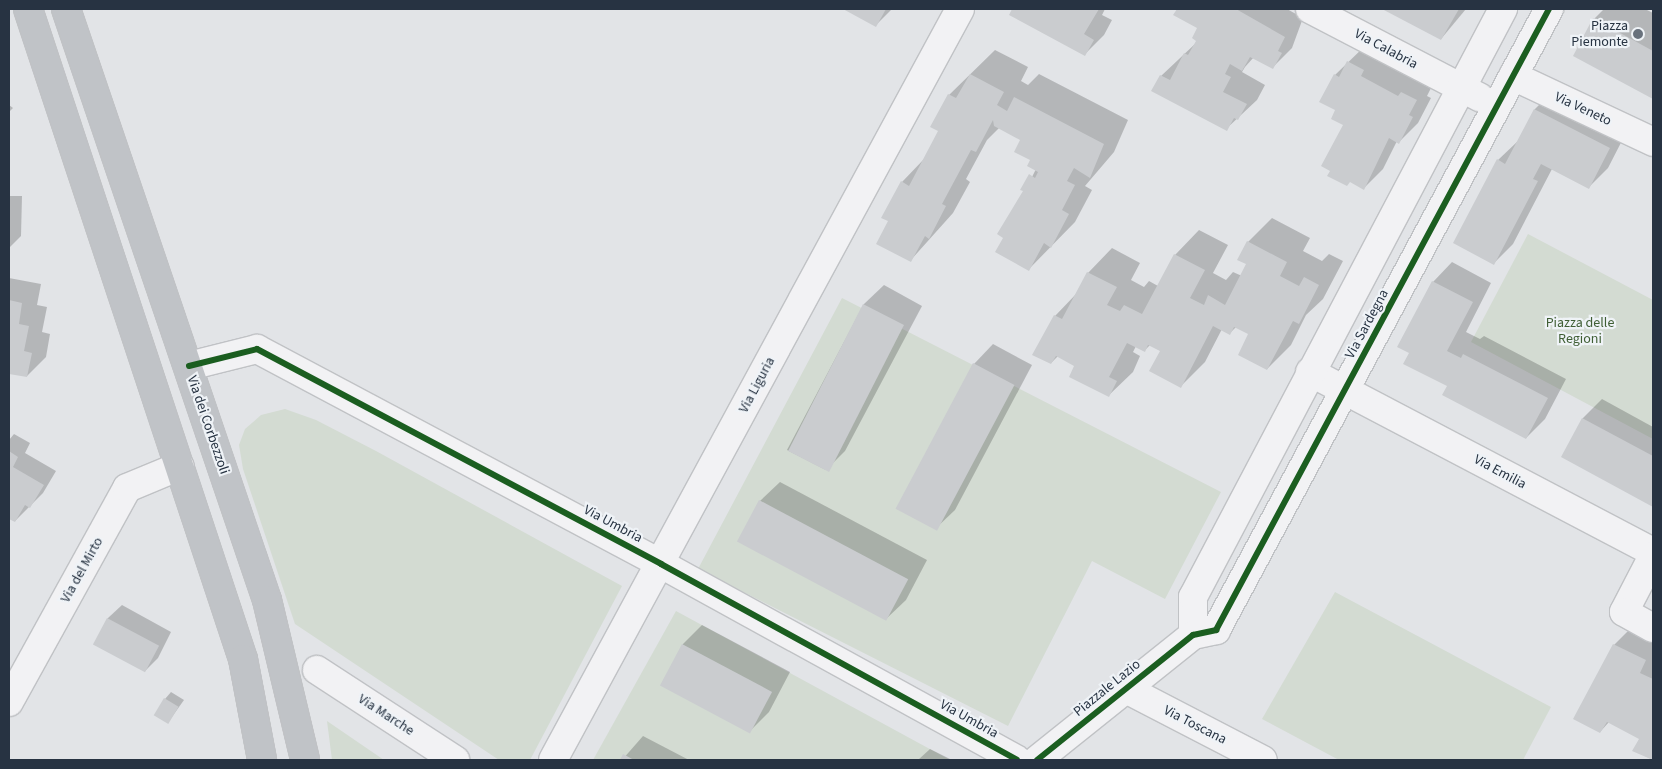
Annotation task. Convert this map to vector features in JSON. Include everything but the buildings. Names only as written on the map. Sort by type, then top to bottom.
[{"type":"main road","points":[[28,9],[243,659],[262,760]]},
{"type":"main road","name":"Via dei Corbezzoli","points":[[66,9],[267,600],[305,760]]},
{"type":"street","name":"Via Liguria","points":[[553,760],[661,564],[960,9]]},
{"type":"street","name":"Via Calabria","points":[[1310,9],[1462,88]]},
{"type":"street","name":"Via Sardegna","points":[[1503,9],[1193,597],[1193,635],[1216,630],[1222,622],[1548,9]]},
{"type":"street","name":"Via Veneto","points":[[1513,76],[1653,142]]},
{"type":"street","points":[[1462,88],[1495,106]]},
{"type":"street","name":"Via Umbria","points":[[189,366],[257,349],[661,564],[1017,760]]},
{"type":"street","points":[[1310,372],[1346,391]]},
{"type":"street","name":"Via Emilia","points":[[1346,391],[1653,552]]},
{"type":"street","name":"Via del Mirto","points":[[9,702],[127,488],[180,466]]},
{"type":"street","points":[[1653,556],[1624,612],[1653,628]]},
{"type":"street","name":"Piazzale Lazio","points":[[1036,760],[1193,635]]},
{"type":"street","name":"Via Marche","points":[[318,670],[455,760]]},
{"type":"street","name":"Via Toscana","points":[[1126,690],[1263,760]]},
{"type":"green space","name":"Piazza delle Regioni","points":[[1528,234],[1653,300],[1653,439],[1471,342]]},
{"type":"green space","points":[[842,298],[1221,492],[1165,599],[1092,561],[1008,726],[698,569]]},
{"type":"green space","points":[[285,409],[316,420],[376,451],[622,586],[530,760],[499,760],[295,624],[243,469],[239,445],[245,429],[261,415]]},
{"type":"green space","points":[[1335,592],[1551,707],[1523,760],[1339,760],[1262,719]]},
{"type":"green space","points":[[676,611],[950,760],[593,760]]},
{"type":"green space","points":[[327,721],[384,760],[332,760]]},
{"type":"cycle path","points":[[1037,760],[1193,635],[1216,630],[1549,9]]},
{"type":"cycle path","points":[[189,366],[257,349],[661,564],[1017,760]]},
{"type":"place","name":"Piazza Piemonte","points":[[1638,34]]}]
